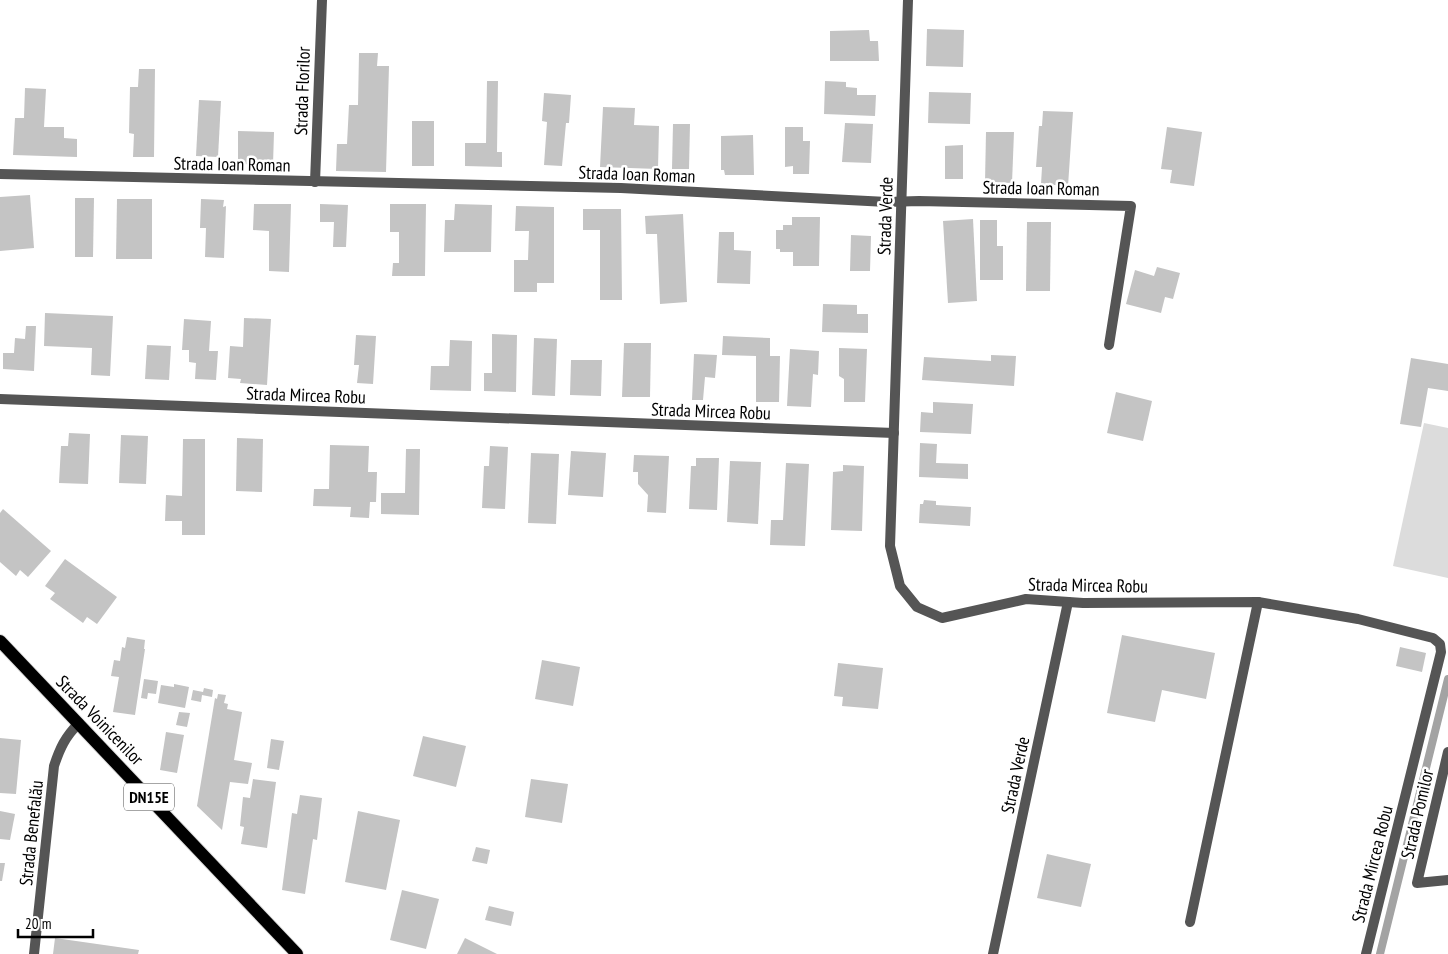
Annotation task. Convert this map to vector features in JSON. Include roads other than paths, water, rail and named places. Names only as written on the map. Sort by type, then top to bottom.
[{"type":"main road","name":"Strada Voinicenilor","points":[[0,641],[298,954]]},
{"type":"street","name":"Strada Florilor","points":[[315,182],[322,0]]},
{"type":"street","name":"Strada Verde","points":[[894,433],[908,0]]},
{"type":"street","name":"Strada Ioan Roman","points":[[0,174],[622,188],[901,202],[1131,206],[1109,345]]},
{"type":"street","name":"Strada Mircea Robu","points":[[0,400],[894,433],[890,546],[900,586],[917,607],[942,618],[1026,599],[1068,602],[1258,602],[1358,620],[1433,638],[1440,644],[1441,652],[1366,954]]},
{"type":"street","name":"Strada Verde","points":[[994,954],[1068,602]]},
{"type":"street","points":[[1190,922],[1258,602]]},
{"type":"street","name":"Strada Benefalău","points":[[34,954],[54,766],[61,746],[70,732],[79,724]]},
{"type":"street","name":"Strada Pomilor","points":[[1448,752],[1417,883],[1448,880]]},
{"type":"waterway","points":[[1380,954],[1448,679]]}]
